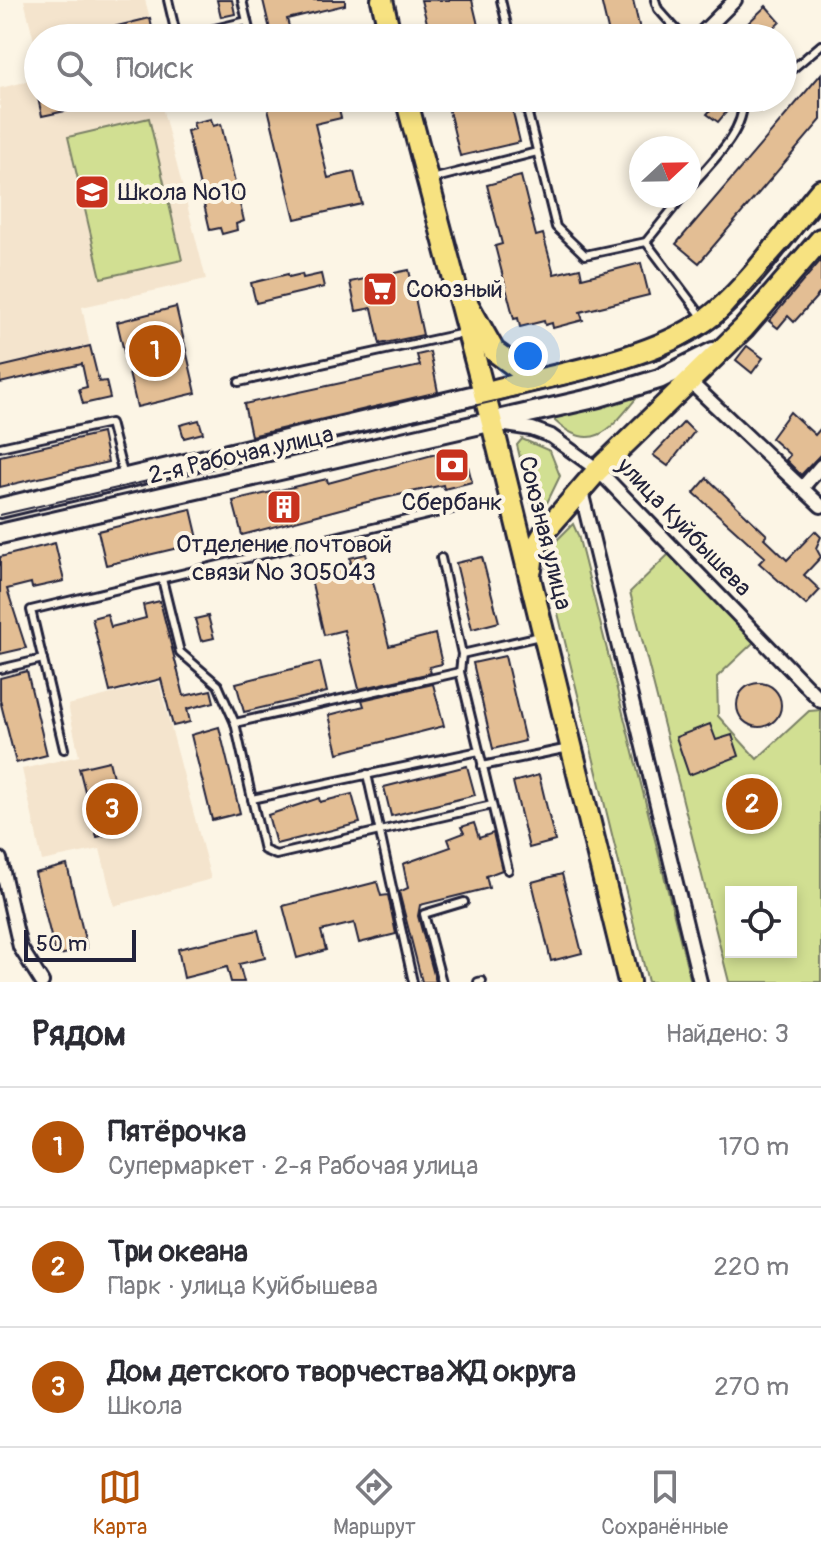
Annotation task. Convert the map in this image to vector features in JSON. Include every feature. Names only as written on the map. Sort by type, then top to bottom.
[{"type":"main road","points":[[382,0],[388,24]]},
{"type":"main road","name":"Союзная улица","points":[[409,112],[492,423],[629,982]]},
{"type":"main road","points":[[484,393],[649,348],[705,321],[732,296],[821,190]]},
{"type":"main road","points":[[530,578],[537,544],[598,470],[728,343],[821,239]]},
{"type":"main road","points":[[444,246],[467,303],[494,351],[534,380]]},
{"type":"main road","name":"2-я Рабочая улица","points":[[0,534],[492,423],[659,379],[728,343]]},
{"type":"main road","name":"2-я Рабочая улица","points":[[0,508],[484,393]]},
{"type":"street","points":[[711,24],[735,0]]},
{"type":"street","points":[[689,381],[821,506]]},
{"type":"street","name":"улица Куйбышева","points":[[492,423],[532,429],[551,436],[598,470],[821,701]]},
{"type":"street","points":[[802,488],[821,466]]},
{"type":"street","points":[[581,491],[700,982]]},
{"type":"street","points":[[0,859],[20,947],[42,982]]},
{"type":"lane","points":[[168,0],[174,24]]},
{"type":"lane","points":[[242,0],[248,24]]},
{"type":"lane","points":[[501,0],[507,24]]},
{"type":"lane","points":[[655,0],[658,9],[671,24]]},
{"type":"lane","points":[[235,24],[247,21]]},
{"type":"lane","points":[[797,65],[821,45]]},
{"type":"lane","points":[[527,112],[556,227],[585,255],[646,242],[673,208]]},
{"type":"lane","points":[[701,173],[738,128],[744,112]]},
{"type":"lane","points":[[426,180],[537,152]]},
{"type":"lane","points":[[646,242],[705,321]]},
{"type":"lane","points":[[239,382],[467,332]]},
{"type":"lane","points":[[0,447],[110,423],[124,479]]},
{"type":"lane","points":[[64,749],[31,610],[452,509]]},
{"type":"lane","points":[[441,558],[462,654],[460,672],[508,870]]},
{"type":"lane","points":[[162,579],[180,652],[218,685],[235,723],[264,850],[276,855],[492,805]]},
{"type":"lane","points":[[462,654],[544,635]]},
{"type":"lane","points":[[0,669],[43,659]]},
{"type":"lane","points":[[235,723],[460,672]]},
{"type":"lane","points":[[482,766],[571,748]]},
{"type":"lane","points":[[252,799],[479,751]]},
{"type":"lane","points":[[367,774],[377,831],[384,848],[413,982]]},
{"type":"lane","points":[[442,982],[424,914],[464,902]]},
{"type":"shaded area","points":[[24,0],[145,0],[150,18],[126,24],[30,24]]},
{"type":"shaded area","name":"Школа №10","points":[[24,82],[24,112],[163,112],[206,279],[82,307],[90,346],[0,367],[0,88]]},
{"type":"shaded area","points":[[159,682],[211,879],[114,906],[100,849],[42,861],[22,769],[79,756],[68,705]]},
{"type":"green space","points":[[149,118],[182,260],[101,278],[68,137]]},
{"type":"green space","points":[[639,395],[611,426],[592,437],[569,431],[555,421],[555,415]]},
{"type":"green space","points":[[522,439],[550,451],[560,476],[544,509],[537,513],[532,508],[517,445]]},
{"type":"green space","points":[[573,524],[691,982],[648,982],[546,564],[546,551]]},
{"type":"green space","points":[[669,554],[754,642],[717,677],[718,716],[757,759],[809,711],[821,710],[821,982],[729,982],[630,592]]},
{"type":"building","points":[[217,0],[232,0],[235,14],[221,17]]},
{"type":"building","points":[[263,0],[345,0],[345,5],[287,19],[288,24],[269,24]]},
{"type":"building","points":[[421,0],[472,0],[478,24],[427,24]]},
{"type":"building","points":[[601,0],[633,0],[639,24],[607,24]]},
{"type":"building","points":[[766,6],[780,22],[778,24],[747,24]]},
{"type":"building","points":[[150,18],[151,24],[125,24]]},
{"type":"building","points":[[821,74],[821,120],[699,263],[676,244],[789,112],[797,112],[797,102]]},
{"type":"building","points":[[269,112],[340,112],[341,118],[315,124],[328,178],[354,172],[362,204],[295,219]]},
{"type":"building","points":[[449,112],[513,112],[520,142],[460,156]]},
{"type":"building","points":[[709,112],[726,112],[718,122],[707,114]]},
{"type":"building","points":[[211,119],[213,126],[221,124],[244,221],[236,224],[237,230],[222,234],[220,228],[210,230],[187,131],[195,129],[193,123]]},
{"type":"building","points":[[521,176],[536,236],[543,234],[554,274],[580,268],[582,278],[641,263],[649,295],[580,312],[583,320],[553,328],[552,323],[545,325],[544,321],[520,327],[518,318],[514,319],[495,246],[502,244],[487,185]]},
{"type":"building","points":[[821,260],[821,292],[794,322],[788,316],[778,328],[769,321]]},
{"type":"building","points":[[409,270],[423,335],[380,344],[372,308],[356,311],[350,282]]},
{"type":"building","points":[[288,274],[289,277],[302,274],[303,278],[321,274],[324,287],[256,303],[251,283]]},
{"type":"building","points":[[176,307],[196,393],[137,407],[117,322]]},
{"type":"building","points":[[90,346],[99,382],[106,381],[110,398],[83,404],[79,389],[87,387],[82,364],[0,383],[0,367]]},
{"type":"building","points":[[747,346],[763,358],[752,373],[736,360]]},
{"type":"building","points":[[430,352],[438,392],[251,436],[244,404],[420,366],[417,355]]},
{"type":"building","points":[[790,412],[815,435],[821,428],[821,454],[801,475],[786,460],[790,455],[771,438]]},
{"type":"building","points":[[199,420],[203,433],[184,438],[180,425]]},
{"type":"building","points":[[684,422],[694,432],[668,466],[653,455]]},
{"type":"building","points":[[102,433],[108,462],[0,487],[0,456]]},
{"type":"building","points":[[464,450],[472,482],[444,489],[443,485],[363,503],[242,535],[233,501],[327,479],[328,483],[436,454],[436,457]]},
{"type":"building","points":[[707,478],[767,535],[764,538],[787,560],[815,531],[821,537],[816,548],[821,557],[804,575],[820,590],[806,605],[759,563],[765,557],[694,493]]},
{"type":"building","points":[[191,509],[199,543],[106,565],[98,531]]},
{"type":"building","points":[[55,543],[64,581],[32,588],[31,583],[7,589],[26,648],[0,654],[0,557]]},
{"type":"building","points":[[366,554],[389,646],[435,634],[442,664],[429,667],[431,673],[359,689],[344,630],[324,635],[310,575],[333,570],[332,566],[351,563],[350,558]]},
{"type":"building","points":[[482,557],[499,622],[472,629],[456,563]]},
{"type":"building","points":[[160,601],[184,696],[211,690],[214,702],[187,709],[190,722],[173,726],[161,679],[110,692],[92,618],[107,614],[111,627],[146,618],[143,605]]},
{"type":"building","points":[[208,616],[214,638],[201,641],[195,619]]},
{"type":"building","points":[[505,656],[525,741],[493,749],[473,663]]},
{"type":"building","points":[[320,662],[327,692],[244,712],[236,683]]},
{"type":"building","points":[[27,671],[47,755],[16,763],[0,700],[0,678]]},
{"type":"building","points":[[759,683],[774,690],[781,705],[774,720],[759,727],[744,720],[737,705],[744,690]]},
{"type":"building","points":[[433,684],[444,726],[338,753],[329,715],[364,706],[362,700]]},
{"type":"building","points":[[710,724],[716,740],[732,735],[739,756],[689,775],[676,737]]},
{"type":"building","points":[[219,727],[240,813],[212,820],[191,735]]},
{"type":"building","points":[[109,761],[126,830],[97,837],[79,768]]},
{"type":"building","points":[[467,766],[475,795],[391,816],[384,787]]},
{"type":"building","points":[[539,775],[555,841],[529,848],[513,782]]},
{"type":"building","points":[[352,794],[360,823],[276,844],[268,815],[319,798],[320,802]]},
{"type":"building","points":[[474,823],[479,838],[493,833],[502,870],[486,876],[489,888],[420,905],[418,916],[436,982],[422,982],[399,892],[408,888],[403,864],[451,847],[448,839],[464,833],[461,827]]},
{"type":"building","points":[[67,865],[87,948],[56,956],[35,873]]},
{"type":"building","points":[[562,874],[582,953],[551,961],[532,882]]},
{"type":"building","points":[[377,882],[381,896],[388,895],[396,934],[359,943],[354,923],[321,931],[326,950],[297,958],[283,906]]},
{"type":"building","points":[[258,930],[265,958],[239,964],[244,982],[231,982],[227,967],[184,978],[178,949]]},
{"type":"tram line","points":[[0,515],[595,378],[663,358],[720,325],[821,211]]},
{"type":"place","name":"Школа №10","points":[[92,192]]},
{"type":"place","name":"Союзный","points":[[380,289]]},
{"type":"place","name":"Пятёрочка","points":[[155,351]]},
{"type":"place","name":"Сбербанк","points":[[452,465]]},
{"type":"place","name":"Отделение почтовой связи № 305043","points":[[284,507]]},
{"type":"place","name":"Три океана","points":[[752,804]]},
{"type":"place","name":"Дом детского творчества ЖД округа","points":[[112,809]]}]
